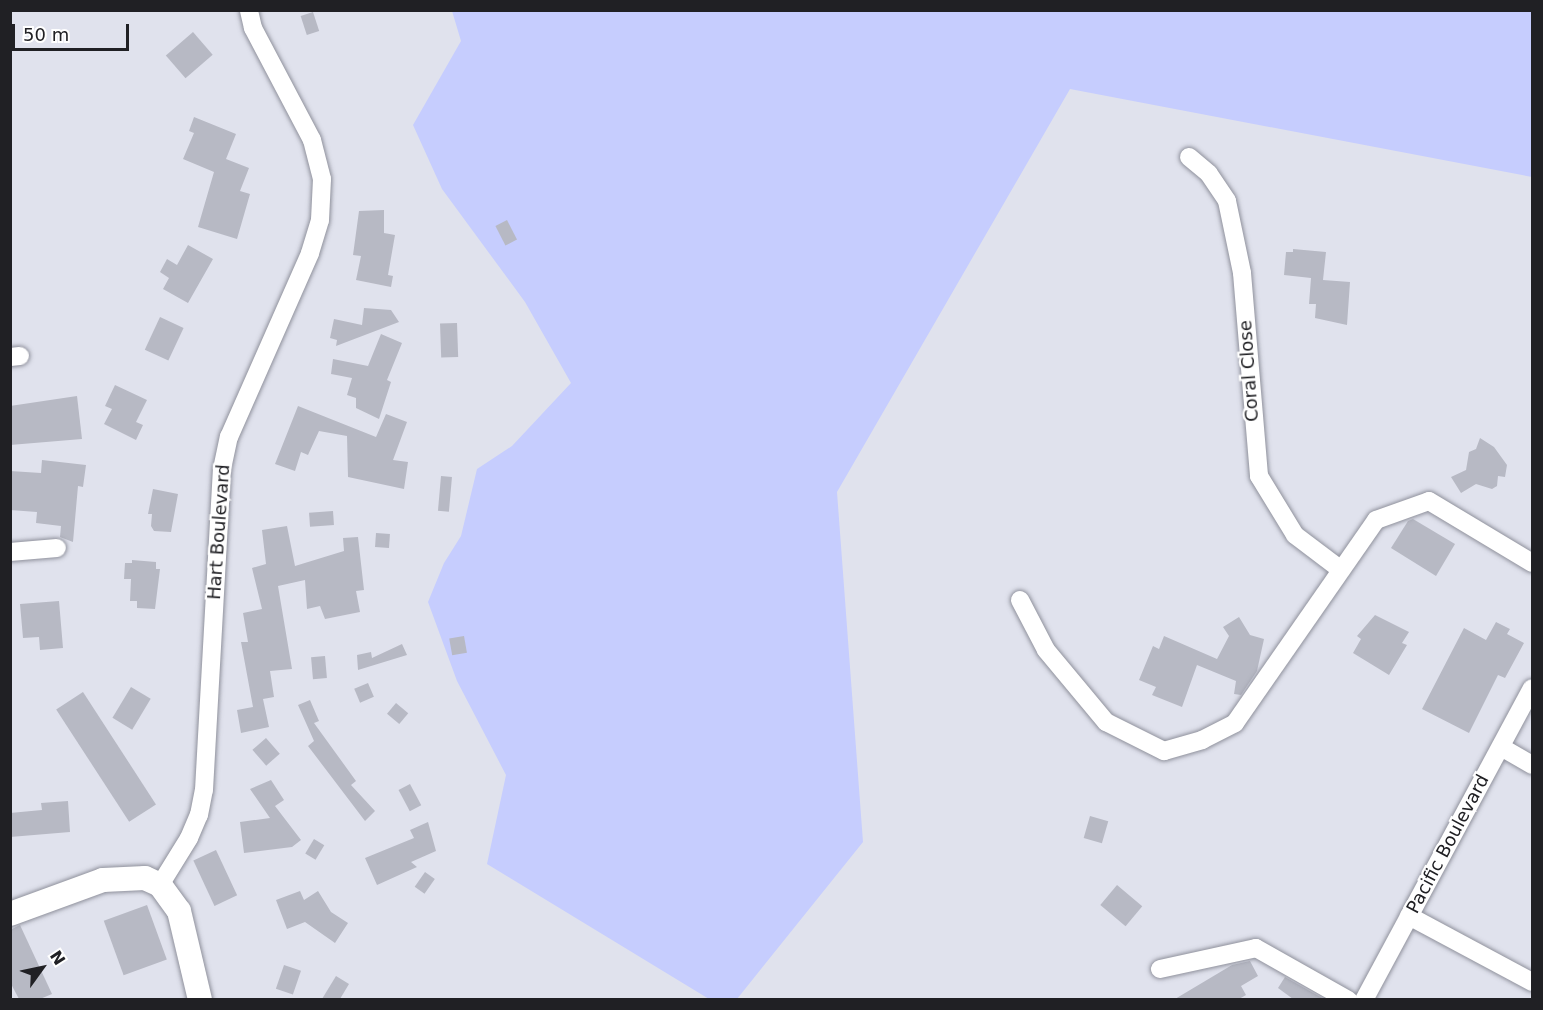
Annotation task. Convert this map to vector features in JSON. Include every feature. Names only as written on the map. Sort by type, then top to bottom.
[{"type":"street","name":"Hart Boulevard","points":[[160,885],[189,838],[199,815],[204,790],[222,469],[229,436],[310,253],[320,220],[322,179],[312,140],[253,28],[249,10]]},
{"type":"street","name":"Coral Close","points":[[1189,157],[1209,174],[1227,201],[1242,273],[1259,476],[1295,535],[1340,569]]},
{"type":"street","points":[[1020,600],[1046,650],[1106,722],[1164,751],[1202,740],[1235,723],[1376,520],[1429,501],[1533,562]]},
{"type":"street","points":[[10,552],[57,548]]},
{"type":"street","name":"Pacific Boulevard","points":[[1364,999],[1533,688]]},
{"type":"street","points":[[1501,747],[1533,765]]},
{"type":"street","points":[[10,914],[103,880],[129,876],[160,885],[179,911],[200,999]]},
{"type":"street","points":[[1409,916],[1533,982]]},
{"type":"street","points":[[1160,969],[1256,948],[1348,999]]},
{"type":"shaded area","points":[[452,11],[1532,11],[1532,177],[1070,89],[837,492],[863,842],[737,999],[709,999],[487,864],[506,775],[457,681],[428,602],[444,563],[461,536],[477,469],[512,446],[571,383],[525,302],[442,189],[413,125],[461,41]]},
{"type":"building","points":[[313,12],[319,31],[307,35],[301,16]]},
{"type":"building","points":[[193,32],[213,55],[186,78],[166,56]]},
{"type":"building","points":[[194,117],[236,134],[226,159],[249,168],[240,191],[250,194],[237,239],[198,227],[214,172],[183,159],[194,133],[189,131]]},
{"type":"building","points":[[384,210],[384,233],[395,235],[388,275],[393,276],[391,287],[356,280],[361,256],[353,255],[359,211]]},
{"type":"building","points":[[507,220],[517,240],[505,246],[495,226]]},
{"type":"building","points":[[188,245],[213,259],[188,303],[163,289],[169,278],[160,272],[167,259],[177,265]]},
{"type":"building","points":[[1293,249],[1326,252],[1323,280],[1350,282],[1347,325],[1315,318],[1316,304],[1309,304],[1311,278],[1284,275],[1286,252],[1293,252]]},
{"type":"building","points":[[364,308],[391,310],[399,322],[336,346],[337,340],[330,338],[334,319],[362,325]]},
{"type":"building","points":[[160,317],[184,328],[168,361],[145,350]]},
{"type":"building","points":[[457,323],[458,357],[441,358],[440,324]]},
{"type":"building","points":[[381,334],[402,343],[387,380],[391,382],[379,419],[356,408],[356,398],[347,395],[352,378],[331,374],[333,359],[368,366]]},
{"type":"building","points":[[115,385],[147,400],[136,422],[143,425],[136,440],[104,424],[112,409],[105,406]]},
{"type":"building","points":[[77,396],[82,439],[10,445],[10,406]]},
{"type":"building","points":[[298,406],[376,437],[386,414],[407,422],[393,460],[408,462],[404,489],[348,477],[347,436],[319,431],[308,455],[301,452],[295,471],[275,464]]},
{"type":"building","points":[[1480,438],[1494,447],[1507,465],[1505,477],[1498,476],[1497,486],[1492,489],[1476,484],[1461,493],[1451,477],[1466,470],[1469,452],[1476,449]]},
{"type":"building","points":[[42,460],[86,465],[83,487],[78,486],[73,542],[60,537],[61,526],[36,523],[37,512],[10,510],[10,471],[41,473]]},
{"type":"building","points":[[441,476],[452,477],[449,512],[438,511]]},
{"type":"building","points":[[153,489],[178,494],[171,532],[154,531],[151,526],[152,514],[148,514]]},
{"type":"building","points":[[333,511],[334,525],[310,527],[309,513]]},
{"type":"building","points":[[1413,519],[1455,544],[1436,576],[1391,548],[1408,521]]},
{"type":"building","points":[[287,526],[295,566],[344,551],[343,538],[358,537],[364,590],[356,591],[360,612],[325,619],[320,606],[307,609],[305,580],[278,586],[292,669],[270,671],[274,697],[263,699],[269,727],[241,733],[237,710],[253,707],[241,642],[248,642],[243,613],[262,609],[252,568],[266,564],[262,530]]},
{"type":"building","points":[[376,533],[390,534],[389,548],[375,547]]},
{"type":"building","points":[[132,560],[156,562],[156,569],[160,569],[155,609],[137,608],[137,601],[130,601],[131,579],[124,579],[125,563],[132,563]]},
{"type":"building","points":[[59,601],[63,648],[40,650],[39,637],[23,638],[20,604]]},
{"type":"building","points":[[1375,615],[1409,632],[1402,643],[1407,645],[1389,675],[1353,653],[1361,639],[1357,636]]},
{"type":"building","points":[[1239,617],[1250,635],[1264,639],[1257,671],[1241,695],[1234,694],[1236,681],[1197,665],[1182,707],[1152,695],[1156,687],[1139,680],[1153,646],[1159,649],[1164,636],[1217,659],[1229,636],[1223,627]]},
{"type":"building","points":[[1496,622],[1510,629],[1507,634],[1524,643],[1505,678],[1498,675],[1469,733],[1422,709],[1464,628],[1486,640]]},
{"type":"building","points":[[464,636],[467,653],[452,655],[449,639]]},
{"type":"building","points":[[402,644],[407,655],[358,670],[357,655],[371,652],[372,658]]},
{"type":"building","points":[[325,656],[327,678],[313,679],[311,657]]},
{"type":"building","points":[[368,683],[374,697],[360,703],[354,689]]},
{"type":"building","points":[[131,687],[151,699],[132,730],[112,718]]},
{"type":"building","points":[[83,692],[156,804],[129,822],[56,709]]},
{"type":"building","points":[[310,700],[319,721],[314,723],[356,781],[351,785],[375,811],[365,821],[308,746],[314,741],[298,705]]},
{"type":"building","points":[[396,703],[408,713],[399,724],[387,714]]},
{"type":"building","points":[[266,738],[280,754],[266,766],[252,750]]},
{"type":"building","points":[[271,780],[284,800],[275,806],[301,840],[292,847],[244,853],[240,822],[270,818],[250,789]]},
{"type":"building","points":[[410,784],[421,805],[410,811],[399,790]]},
{"type":"building","points":[[68,801],[70,832],[10,837],[10,813],[42,810],[41,803]]},
{"type":"building","points":[[1090,816],[1108,821],[1102,843],[1084,838]]},
{"type":"building","points":[[428,822],[436,851],[411,862],[417,867],[377,885],[365,858],[414,838],[410,830]]},
{"type":"building","points":[[314,839],[324,845],[316,860],[305,854]]},
{"type":"building","points":[[216,850],[237,895],[214,906],[193,861]]},
{"type":"building","points":[[425,872],[435,879],[425,894],[415,887]]},
{"type":"building","points":[[1117,885],[1142,906],[1126,926],[1100,905]]},
{"type":"building","points":[[300,891],[304,900],[318,891],[331,912],[348,923],[335,943],[305,922],[287,929],[276,900]]},
{"type":"building","points":[[147,905],[167,960],[124,975],[104,921]]},
{"type":"building","points":[[20,925],[52,994],[40,999],[19,999],[10,982],[10,930]]},
{"type":"building","points":[[1250,961],[1258,976],[1241,986],[1246,995],[1239,999],[1175,999],[1232,965]]},
{"type":"building","points":[[284,965],[301,971],[293,994],[276,989]]},
{"type":"building","points":[[336,976],[349,984],[340,999],[322,999]]},
{"type":"building","points":[[1285,977],[1324,999],[1293,999],[1278,988]]}]
